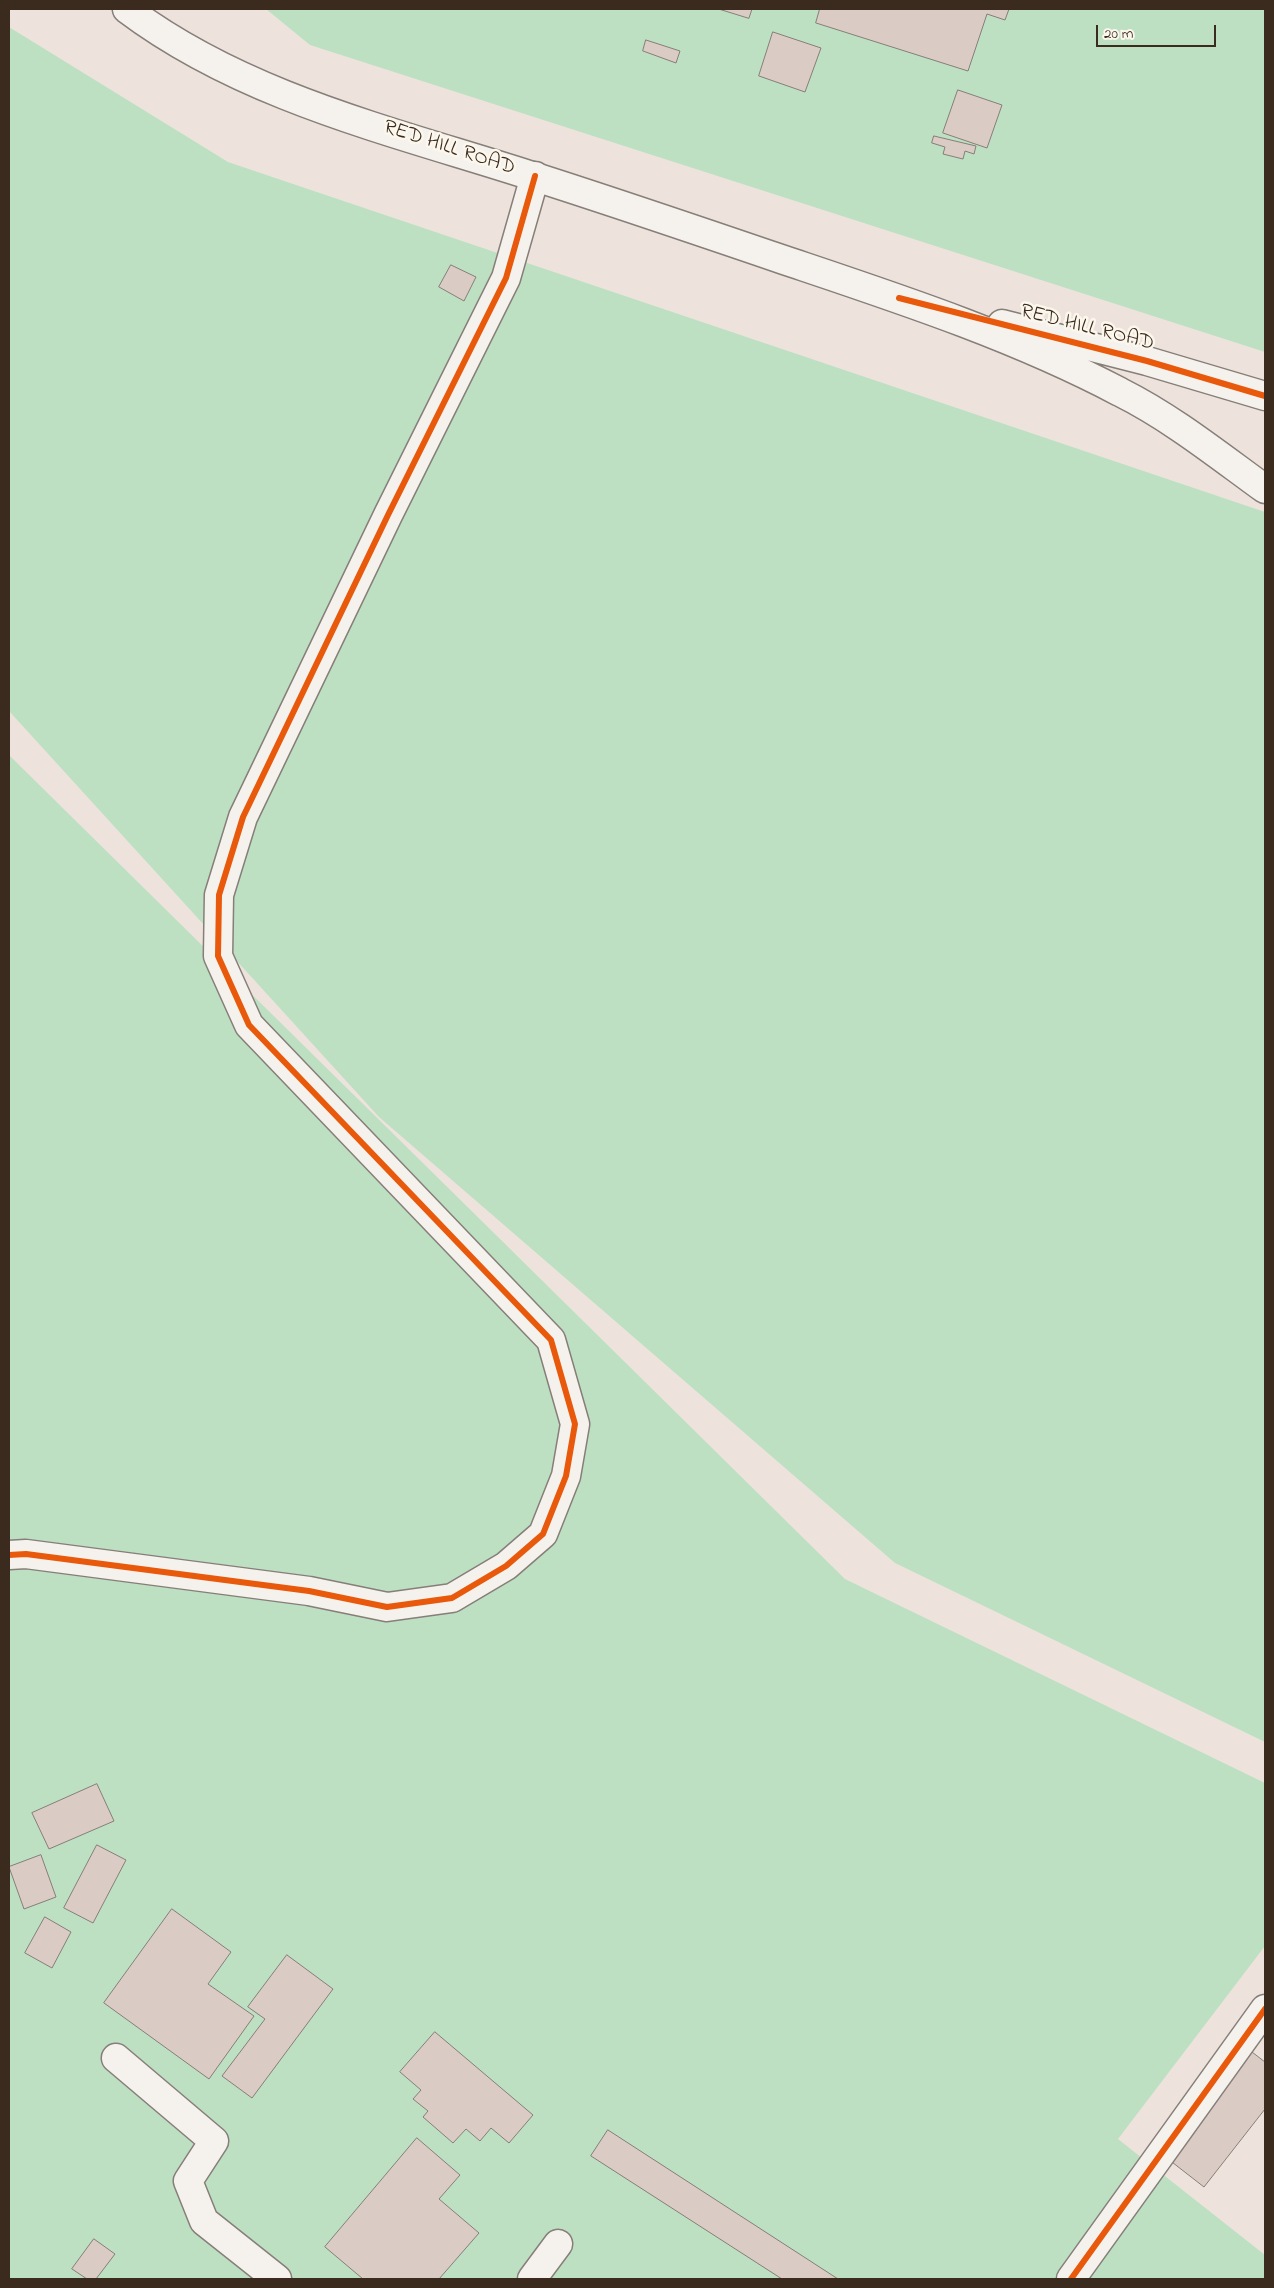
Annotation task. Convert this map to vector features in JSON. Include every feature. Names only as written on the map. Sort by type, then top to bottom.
[{"type":"street","name":"RED HILL ROAD","points":[[128,9],[150,26],[213,62],[288,98],[535,176],[899,298],[1049,358],[1122,393],[1190,435],[1265,489]]},
{"type":"street","points":[[9,1555],[26,1554],[309,1591],[387,1607],[452,1598],[506,1566],[543,1534],[566,1476],[575,1424],[551,1340],[249,1025],[218,956],[219,895],[243,817],[388,515],[506,278],[535,176]]},
{"type":"street","name":"RED HILL ROAD","points":[[899,298],[1147,361],[1265,396]]},
{"type":"street","points":[[1071,2279],[1265,2009]]},
{"type":"street","points":[[116,2058],[214,2141],[188,2181],[204,2221],[277,2279]]},
{"type":"street","points":[[532,2279],[558,2244]]},
{"type":"green space","points":[[266,9],[1265,9],[1265,352],[310,45]]},
{"type":"green space","points":[[9,27],[228,162],[1265,512],[1265,1742],[895,1563],[379,1117],[9,711]]},
{"type":"green space","points":[[9,755],[845,1579],[1265,1783],[1265,1946],[1118,2139],[1265,2255],[1265,2279],[9,2279]]},
{"type":"building","points":[[719,9],[752,9],[749,18]]},
{"type":"building","points":[[820,9],[1009,9],[1005,20],[987,14],[968,71],[816,23]]},
{"type":"building","points":[[773,32],[821,48],[805,92],[759,76]]},
{"type":"building","points":[[646,40],[680,51],[676,63],[643,51]]},
{"type":"building","points":[[958,90],[1002,105],[987,148],[943,133]]},
{"type":"building","points":[[934,136],[976,146],[974,154],[965,151],[963,159],[943,154],[945,147],[932,143]]},
{"type":"building","points":[[451,265],[476,277],[464,301],[439,287]]},
{"type":"building","points":[[97,1784],[114,1821],[49,1849],[32,1813]]},
{"type":"building","points":[[97,1845],[126,1860],[93,1923],[64,1908]]},
{"type":"building","points":[[41,1855],[56,1897],[24,1909],[9,1867]]},
{"type":"building","points":[[172,1909],[231,1952],[208,1984],[254,2016],[209,2079],[104,2003]]},
{"type":"building","points":[[45,1917],[71,1932],[52,1968],[25,1953]]},
{"type":"building","points":[[287,1955],[333,1989],[252,2098],[222,2076],[265,2019],[248,2007]]},
{"type":"building","points":[[435,2032],[533,2115],[509,2143],[491,2128],[480,2141],[466,2129],[453,2143],[423,2117],[428,2111],[413,2099],[421,2090],[400,2072]]},
{"type":"building","points":[[1252,2052],[1265,2062],[1265,2109],[1204,2187],[1168,2159]]},
{"type":"building","points":[[608,2130],[838,2279],[782,2279],[591,2156]]},
{"type":"building","points":[[417,2138],[460,2175],[439,2199],[479,2233],[439,2279],[363,2279],[325,2247]]},
{"type":"building","points":[[94,2239],[115,2254],[96,2279],[87,2279],[72,2269]]},
{"type":"cycle path","points":[[9,1555],[26,1554],[309,1591],[387,1607],[452,1598],[506,1566],[543,1534],[566,1476],[575,1424],[551,1340],[249,1025],[218,956],[219,895],[243,817],[388,515],[506,278],[535,176]]},
{"type":"cycle path","points":[[899,298],[1147,361],[1265,396]]},
{"type":"cycle path","points":[[1071,2279],[1265,2009]]}]
